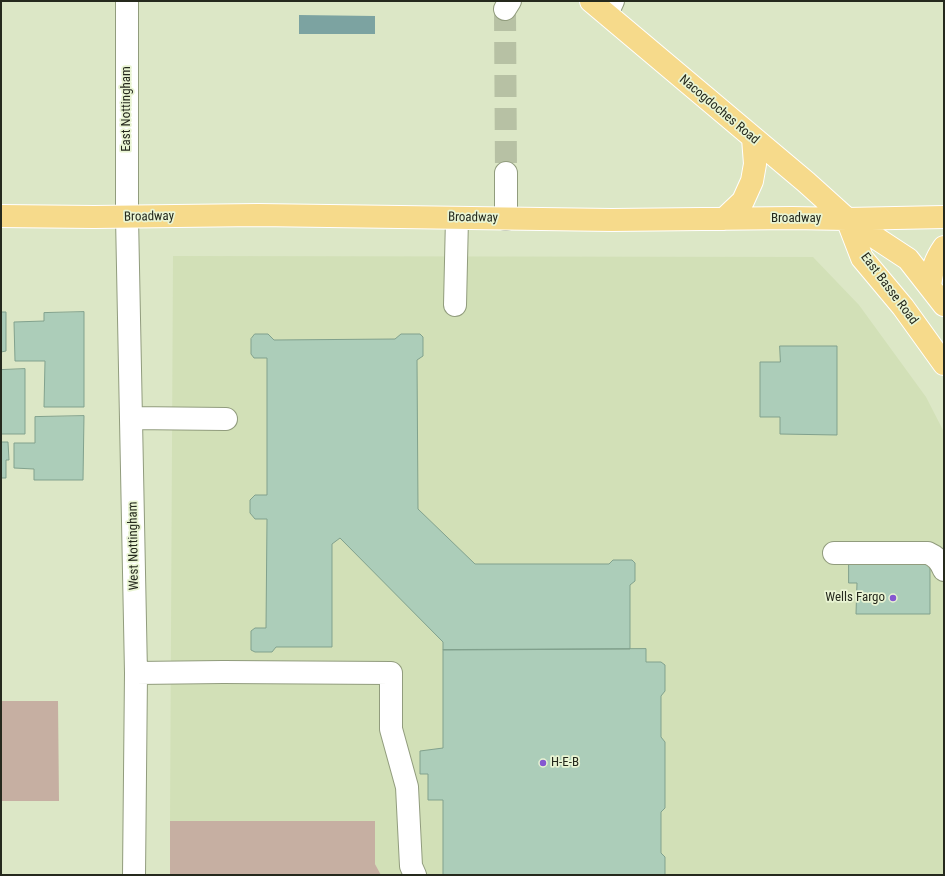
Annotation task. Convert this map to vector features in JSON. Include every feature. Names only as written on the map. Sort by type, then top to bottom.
[{"type":"main road","name":"Nacogdoches Road","points":[[604,5],[753,138],[848,219]]},
{"type":"main road","points":[[724,220],[742,201],[752,181],[755,164],[753,138]]},
{"type":"main road","name":"Broadway","points":[[1,216],[127,217],[258,215],[612,220],[944,217]]},
{"type":"main road","name":"East Basse Road","points":[[848,219],[908,259],[944,305]]},
{"type":"main road","name":"East Basse Road","points":[[848,219],[862,258],[903,307],[944,364]]},
{"type":"main road","points":[[930,286],[931,275],[937,256],[944,247]]},
{"type":"street","name":"East Nottingham","points":[[127,1],[127,217]]},
{"type":"street","points":[[506,173],[506,219]]},
{"type":"street","name":"West Nottingham","points":[[127,217],[136,673],[134,875]]},
{"type":"street","points":[[455,305],[457,218]]},
{"type":"street","points":[[131,418],[226,419]]},
{"type":"street","points":[[834,553],[928,553],[936,556],[944,570]]},
{"type":"street","points":[[136,673],[391,673],[391,729],[407,787],[411,866],[415,875]]},
{"type":"shaded area","points":[[173,256],[813,257],[859,305],[926,397],[944,432],[944,875],[381,875],[375,864],[375,821],[170,821]]},
{"type":"shaded area","points":[[1,701],[58,701],[59,801],[1,801]]},
{"type":"shaded area","points":[[170,821],[375,821],[375,864],[381,875],[170,875]]},
{"type":"water","points":[[299,15],[375,16],[375,34],[299,34]]},
{"type":"building","points":[[1,312],[6,312],[6,351],[1,352]]},
{"type":"building","points":[[84,312],[84,407],[44,407],[45,361],[15,361],[14,322],[44,321],[44,313]]},
{"type":"building","points":[[255,334],[268,334],[274,340],[395,339],[401,334],[420,334],[423,337],[423,356],[417,360],[418,509],[475,564],[609,564],[613,560],[632,560],[635,563],[635,581],[630,585],[630,649],[443,650],[443,642],[340,538],[332,544],[332,647],[276,647],[272,652],[255,652],[251,650],[251,631],[255,628],[266,628],[267,519],[255,519],[250,513],[250,500],[255,495],[267,495],[267,358],[254,358],[251,354],[251,339]]},
{"type":"building","points":[[780,346],[837,346],[837,435],[780,434],[780,417],[760,417],[760,362],[780,362]]},
{"type":"building","points":[[25,369],[25,434],[1,434],[1,370]]},
{"type":"building","points":[[84,416],[83,480],[34,480],[34,469],[14,468],[14,443],[35,443],[35,417]]},
{"type":"building","points":[[1,442],[8,442],[9,460],[6,460],[6,478],[1,478]]},
{"type":"building","name":"Wells Fargo","points":[[849,561],[930,561],[930,614],[856,614],[857,583],[849,583]]},
{"type":"building","name":"H-E-B","points":[[646,649],[646,662],[661,662],[665,665],[665,691],[661,696],[661,737],[665,742],[665,808],[661,812],[661,853],[665,857],[665,875],[443,875],[443,800],[428,800],[428,774],[420,774],[420,751],[443,748],[443,650]]},
{"type":"tunnel","points":[[505,9],[506,173]]},
{"type":"place","name":"Wells Fargo","points":[[893,598]]},
{"type":"place","name":"H-E-B","points":[[543,763]]}]
